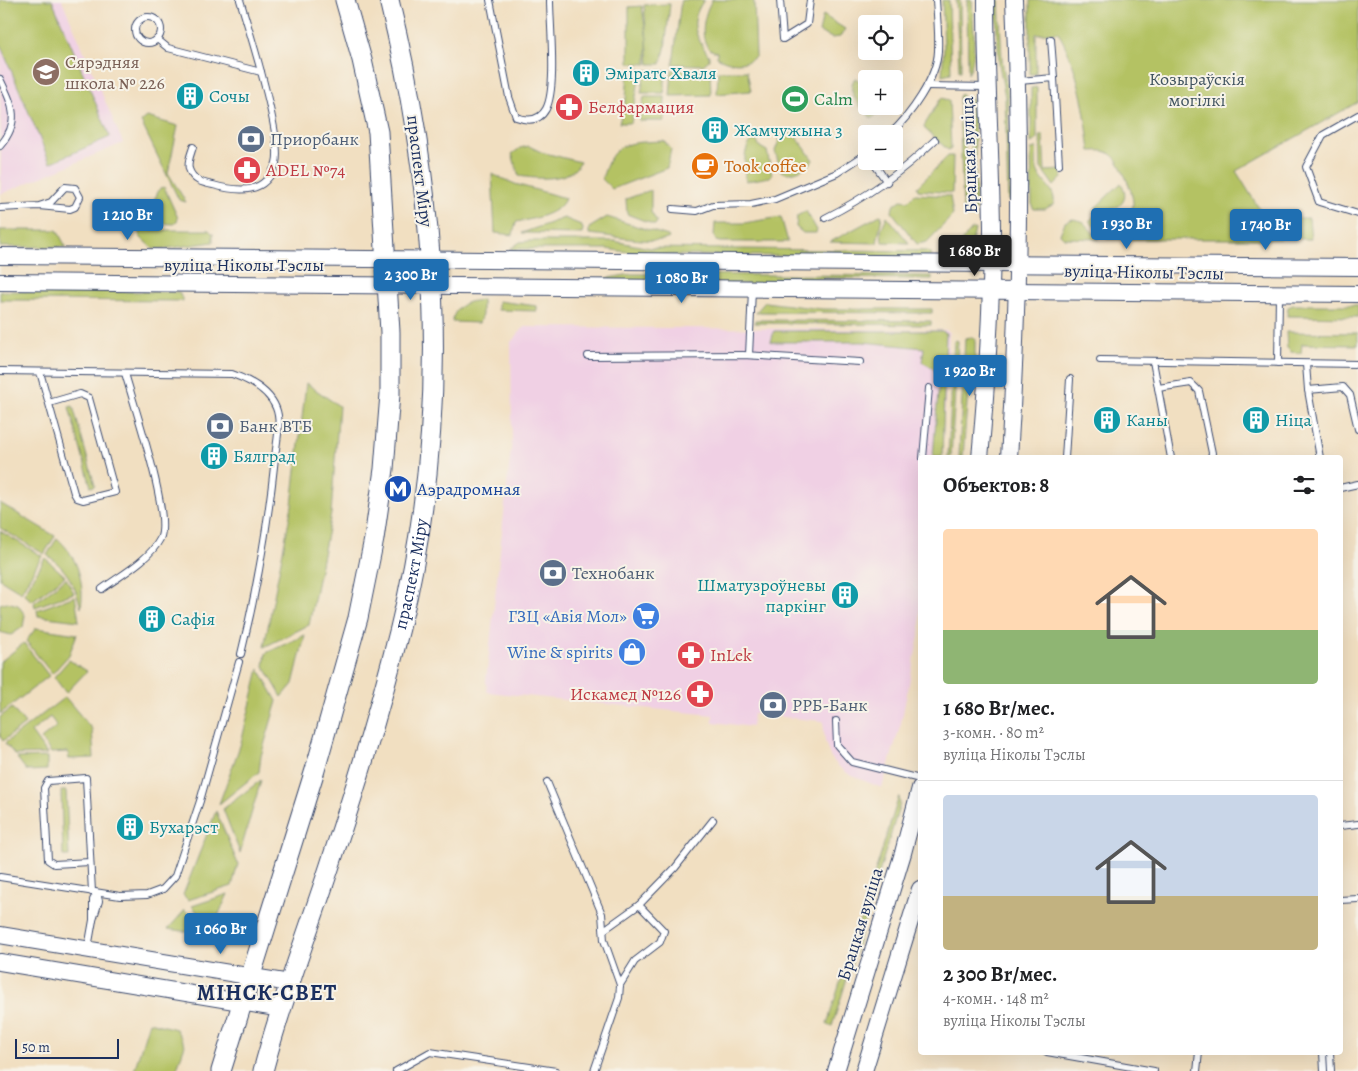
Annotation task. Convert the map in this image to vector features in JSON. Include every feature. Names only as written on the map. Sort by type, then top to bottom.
[{"type":"main road","points":[[220,1071],[326,732],[358,618],[374,539],[384,469],[390,394],[389,285],[378,132],[362,60],[345,0]]},
{"type":"main road","name":"праспект Міру","points":[[263,1071],[290,982],[357,782],[400,628],[417,546],[427,474],[433,395],[435,332],[431,259],[418,139],[402,53],[388,0]]},
{"type":"main road","name":"Брацкая вуліца","points":[[980,455],[985,406],[990,291],[991,200],[986,88],[986,0]]},
{"type":"main road","points":[[1009,455],[1018,264],[1017,81],[1014,0]]},
{"type":"main road","name":"вуліца Ніколы Тэслы","points":[[0,256],[1358,267]]},
{"type":"main road","name":"вуліца Ніколы Тэслы","points":[[0,282],[1358,294]]},
{"type":"main road","name":"Брацкая вуліца","points":[[836,1071],[903,853],[918,796]]},
{"type":"main road","points":[[864,1071],[918,896]]},
{"type":"main road","points":[[0,935],[290,982]]},
{"type":"main road","points":[[0,962],[282,1009]]},
{"type":"lane","points":[[193,147],[189,170],[198,181],[236,191],[244,191],[266,179],[276,162],[277,154],[261,72],[240,0]]},
{"type":"lane","points":[[490,0],[509,97],[516,117],[527,121],[538,118],[546,109],[552,80],[550,0]]},
{"type":"lane","points":[[780,0],[783,39],[807,24],[810,0]]},
{"type":"lane","points":[[898,125],[927,86],[938,53],[936,0]]},
{"type":"lane","points":[[146,17],[156,20],[161,28],[157,39],[150,43],[140,40],[136,32],[138,22],[146,17]]},
{"type":"lane","points":[[157,39],[168,48],[261,72]]},
{"type":"lane","points":[[1051,39],[1059,165]]},
{"type":"lane","points":[[1017,81],[1054,78]]},
{"type":"lane","points":[[0,80],[13,112],[14,123],[0,146]]},
{"type":"lane","points":[[927,86],[986,88]]},
{"type":"lane","points":[[1358,115],[1323,135],[1306,167],[1319,202],[1358,214]]},
{"type":"lane","points":[[825,218],[853,204],[887,182],[906,168],[935,140]]},
{"type":"lane","points":[[673,209],[697,211],[713,205],[752,204],[775,199],[837,173],[858,159]]},
{"type":"lane","points":[[878,170],[887,182]]},
{"type":"lane","points":[[0,208],[40,206],[70,209],[75,207],[80,197],[75,188],[65,187],[51,202],[40,206]]},
{"type":"lane","points":[[749,355],[752,289]]},
{"type":"lane","points":[[1278,363],[1279,294]]},
{"type":"lane","points":[[588,356],[749,355],[860,362]]},
{"type":"lane","points":[[1100,360],[1358,364]]},
{"type":"lane","points":[[1153,361],[1170,455]]},
{"type":"lane","points":[[1306,364],[1308,390],[1319,455]]},
{"type":"lane","points":[[0,372],[232,374],[249,380],[260,388],[276,408],[278,425],[271,500],[252,610],[241,654]]},
{"type":"lane","points":[[40,372],[75,496],[83,500],[115,492],[89,398],[80,394],[49,403]]},
{"type":"lane","points":[[102,589],[153,548],[164,528],[160,501],[125,373]]},
{"type":"lane","points":[[1065,455],[1070,379]]},
{"type":"lane","points":[[1158,388],[1191,383],[1199,391],[1212,455]]},
{"type":"lane","points":[[1308,390],[1343,387],[1350,395],[1358,429]]},
{"type":"lane","points":[[923,455],[929,388]]},
{"type":"lane","points":[[1343,487],[1358,484]]},
{"type":"lane","points":[[0,877],[120,896],[147,895],[163,889],[175,876],[200,801],[239,662]]},
{"type":"lane","points":[[836,721],[837,745],[852,762],[918,778]]},
{"type":"lane","points":[[88,949],[93,920],[98,910],[99,901],[95,892],[90,862],[86,778],[48,780],[44,788],[48,860],[54,864],[90,862]]},
{"type":"lane","points":[[547,782],[602,914],[604,940],[620,985],[619,998],[594,1071]]},
{"type":"lane","points":[[604,930],[638,905],[675,868],[713,820]]},
{"type":"lane","points":[[1343,826],[1358,824]]},
{"type":"lane","points":[[1343,900],[1358,899]]},
{"type":"lane","points":[[620,985],[635,962],[660,942],[664,931],[638,905]]},
{"type":"lane","points":[[396,1071],[430,1052],[556,1071]]},
{"type":"lane","points":[[1064,1055],[1154,1071]]},
{"type":"lane","points":[[1197,1071],[1198,1055]]},
{"type":"lane","points":[[1322,1055],[1324,1071]]},
{"type":"lane","points":[[1330,1055],[1331,1071]]},
{"type":"shaded area","name":"Сярэдняя школа № 226","points":[[0,0],[62,0],[123,143],[1,194]]},
{"type":"shaded area","points":[[524,327],[946,330],[949,333],[942,455],[918,455],[918,641],[901,723],[882,788],[850,775],[838,766],[830,756],[825,741],[823,721],[753,714],[752,727],[713,722],[713,715],[487,692],[486,681],[512,439],[511,342]]},
{"type":"green space","name":"Сярэдняя школа № 226","points":[[0,0],[52,0],[110,137],[50,163],[0,44]]},
{"type":"green space","points":[[681,0],[704,0],[696,15],[695,22],[697,35],[709,56],[709,60],[703,65],[673,64]]},
{"type":"green space","points":[[712,0],[754,0],[756,56],[752,59],[742,63],[727,61],[717,57],[717,52],[710,49],[706,44],[703,29],[704,21]]},
{"type":"green space","points":[[942,0],[949,0],[951,73],[942,75],[944,47]]},
{"type":"green space","points":[[956,0],[960,0],[961,71],[959,71]]},
{"type":"green space","points":[[967,0],[972,0],[974,38],[973,58],[968,74]]},
{"type":"green space","points":[[995,0],[999,0],[1002,59],[1008,96],[1010,200],[1008,201],[1005,97],[999,64]]},
{"type":"green space","name":"Козыраўскія могілкі","points":[[1030,0],[1358,0],[1358,102],[1236,171],[1265,218],[1309,218],[1311,239],[1107,239],[1089,221],[1094,216],[1116,217],[1130,212],[1133,200],[1131,190],[1119,164],[1112,155],[1105,151],[1090,151],[1076,75],[1058,32],[1036,34],[1036,74],[1030,74]]},
{"type":"green space","points":[[670,4],[665,49],[661,64],[649,64],[644,5]]},
{"type":"green space","points":[[642,6],[647,41],[647,64],[629,63],[629,7]]},
{"type":"green space","points":[[823,15],[845,29],[840,37],[832,38],[819,32]]},
{"type":"green space","points":[[641,69],[631,123],[619,123],[626,99],[628,70]]},
{"type":"green space","points":[[710,69],[711,95],[670,96],[672,70]]},
{"type":"green space","points":[[645,70],[666,71],[664,93],[641,93]]},
{"type":"green space","points":[[718,71],[747,71],[751,91],[717,94]]},
{"type":"green space","points":[[855,78],[858,80],[858,102],[853,95],[852,84]]},
{"type":"green space","points":[[1037,87],[1037,140],[1031,143],[1031,88]]},
{"type":"green space","points":[[961,94],[964,99],[966,206],[963,211],[959,96]]},
{"type":"green space","points":[[970,96],[974,103],[976,209],[973,211]]},
{"type":"green space","points":[[644,97],[665,97],[664,121],[639,121]]},
{"type":"green space","points":[[941,98],[949,100],[951,148],[948,150],[924,126]]},
{"type":"green space","points":[[147,117],[178,126],[168,173],[186,202],[179,200],[141,122]]},
{"type":"green space","points":[[783,130],[797,138],[813,160],[799,171],[785,173],[781,171],[775,151]]},
{"type":"green space","points":[[1040,135],[1043,135],[1045,171],[1062,170],[1062,178],[1054,186],[1041,168]]},
{"type":"green space","points":[[755,139],[760,147],[767,151],[772,175],[747,181],[745,178],[746,151]]},
{"type":"green space","points":[[664,141],[671,149],[667,168],[612,189],[602,179],[611,157],[623,146],[640,142]]},
{"type":"green space","points":[[529,146],[541,152],[580,162],[569,173],[553,178],[519,176],[512,154],[520,148]]},
{"type":"green space","points":[[1036,147],[1037,169],[1051,190],[1054,199],[1054,204],[1045,209],[1034,209],[1032,206],[1031,150]]},
{"type":"green space","points":[[948,156],[953,156],[952,193],[918,190],[917,187]]},
{"type":"green space","points":[[492,174],[515,184],[565,198],[558,208],[551,212],[537,218],[516,222],[513,235],[495,233]]},
{"type":"green space","points":[[1121,183],[1125,196],[1120,205],[1109,209],[1095,208]]},
{"type":"green space","points":[[164,187],[178,218],[177,222],[174,224],[138,222],[137,218],[152,204],[160,188]]},
{"type":"green space","points":[[651,190],[651,212],[657,222],[655,225],[627,214],[626,199]]},
{"type":"green space","points":[[915,194],[950,196],[953,215],[927,242],[917,244],[892,212],[893,206],[901,200],[908,201]]},
{"type":"green space","points":[[806,211],[817,230],[816,233],[803,233],[796,227],[797,216]]},
{"type":"green space","points":[[880,215],[882,216],[877,243],[830,242]]},
{"type":"green space","points":[[887,216],[909,243],[882,242],[881,230]]},
{"type":"green space","points":[[607,217],[668,236],[669,238],[664,240],[643,240],[589,234],[589,228]]},
{"type":"green space","points":[[781,217],[788,242],[720,242],[716,241],[714,235],[715,223],[744,223]]},
{"type":"green space","points":[[564,218],[581,225],[583,229],[582,234],[522,233]]},
{"type":"green space","points":[[1073,219],[1082,221],[1099,239],[1064,238],[1060,234],[1065,222]]},
{"type":"green space","points":[[972,229],[975,229],[974,234],[968,247],[965,251],[951,258],[953,251]]},
{"type":"green space","points":[[0,230],[57,230],[66,247],[0,247]]},
{"type":"green space","points":[[144,230],[209,230],[213,234],[213,242],[153,249],[140,237],[140,232]]},
{"type":"green space","points":[[614,241],[650,248],[927,251],[931,254],[930,257],[648,255],[606,249],[510,249],[520,242]]},
{"type":"green space","points":[[632,274],[932,276],[932,279],[823,278],[786,285],[596,280]]},
{"type":"green space","points":[[0,291],[179,292],[183,301],[0,300]]},
{"type":"green space","points":[[482,300],[482,315],[479,323],[452,322],[456,312],[462,305],[471,301]]},
{"type":"green space","points":[[498,301],[537,306],[537,311],[498,310]]},
{"type":"green space","points":[[765,302],[822,309],[932,309],[932,313],[756,312]]},
{"type":"green space","points":[[1293,305],[1358,305],[1358,317],[1287,316],[1288,307]]},
{"type":"green space","points":[[755,320],[931,321],[931,325],[755,323]]},
{"type":"green space","points":[[774,331],[942,331],[946,333],[942,455],[933,455],[939,380],[934,369],[922,362],[924,348],[863,342],[771,342]]},
{"type":"green space","points":[[1286,332],[1358,333],[1358,345],[1302,344],[1301,353],[1291,352],[1287,348]]},
{"type":"green space","points":[[972,337],[975,339],[975,360],[967,403],[963,455],[959,455],[965,338]]},
{"type":"green space","points":[[954,341],[958,341],[951,455],[948,455]]},
{"type":"green space","points":[[306,383],[339,406],[331,514],[309,625],[264,647],[292,505]]},
{"type":"green space","points":[[73,406],[95,486],[91,487],[69,407]]},
{"type":"green space","points":[[0,503],[55,536],[44,554],[0,528]]},
{"type":"green space","points":[[0,531],[42,556],[21,592],[0,579]]},
{"type":"green space","points":[[57,538],[70,553],[78,570],[82,588],[81,608],[69,578],[60,566],[47,555]]},
{"type":"green space","points":[[45,558],[65,576],[32,601],[24,594]]},
{"type":"green space","points":[[66,578],[74,593],[35,607],[34,603]]},
{"type":"green space","points":[[75,596],[79,621],[38,616],[37,610]]},
{"type":"green space","points":[[7,602],[18,605],[25,615],[23,627],[11,635],[0,632],[0,604]]},
{"type":"green space","points":[[36,628],[77,634],[69,655],[52,674],[26,641]]},
{"type":"green space","points":[[305,635],[293,684],[282,697],[264,666],[266,653]]},
{"type":"green space","points":[[24,643],[49,676],[0,714],[0,662]]},
{"type":"green space","points":[[69,660],[87,671],[66,693],[54,677]]},
{"type":"green space","points":[[259,669],[277,701],[261,756],[259,772],[219,804],[241,743]]},
{"type":"green space","points":[[65,697],[92,729],[94,758],[69,759],[68,752],[51,753],[41,739],[57,726],[50,717],[31,732],[47,754],[15,755],[5,743]]},
{"type":"green space","points":[[12,708],[25,724],[3,741],[0,736],[0,717]]},
{"type":"green space","points":[[47,757],[47,770],[27,771],[17,758]]},
{"type":"green space","points":[[261,780],[240,853],[223,809]]},
{"type":"green space","points":[[61,791],[66,791],[69,856],[63,856]]},
{"type":"green space","points":[[899,796],[900,804],[841,998],[832,1026],[829,1026],[827,1024]]},
{"type":"green space","points":[[216,811],[238,864],[232,886],[188,900],[183,895]]},
{"type":"green space","points":[[228,894],[212,929],[192,906]]},
{"type":"green space","points":[[185,910],[206,934],[168,929]]},
{"type":"green space","points":[[149,1022],[176,1029],[185,1045],[176,1071],[134,1071]]},
{"type":"place","name":"Сярэдняя школа № 226","points":[[46,72]]},
{"type":"place","name":"Эміратс Хваля","points":[[586,73]]},
{"type":"place","name":"Сочы","points":[[190,96]]},
{"type":"place","name":"Calm","points":[[795,99]]},
{"type":"place","name":"Белфармация","points":[[569,107]]},
{"type":"place","name":"Жамчужына 3","points":[[715,130]]},
{"type":"place","name":"Приорбанк","points":[[251,139]]},
{"type":"place","name":"Took coffee","points":[[705,166]]},
{"type":"place","name":"ADEL №74","points":[[247,170]]},
{"type":"place","name":"Каны","points":[[1107,420]]},
{"type":"place","name":"Ніца","points":[[1256,420]]},
{"type":"place","name":"Банк ВТБ","points":[[220,426]]},
{"type":"place","name":"Бялград","points":[[214,456]]},
{"type":"place","name":"Аэрадромная","points":[[398,489]]},
{"type":"place","name":"Технобанк","points":[[553,573]]},
{"type":"place","name":"Шматузроўневы паркінг","points":[[845,595]]},
{"type":"place","name":"ГЗЦ «Авія Мол»","points":[[646,616]]},
{"type":"place","name":"Сафія","points":[[152,619]]},
{"type":"place","name":"Wine & spirits","points":[[632,652]]},
{"type":"place","name":"InLek","points":[[691,655]]},
{"type":"place","name":"Искамед №126","points":[[700,694]]},
{"type":"place","name":"РРБ-Банк","points":[[773,705]]},
{"type":"place","name":"Бухарэст","points":[[130,827]]},
{"type":"district","name":"МІНСК-СВЕТ","points":[[267,993]]}]
